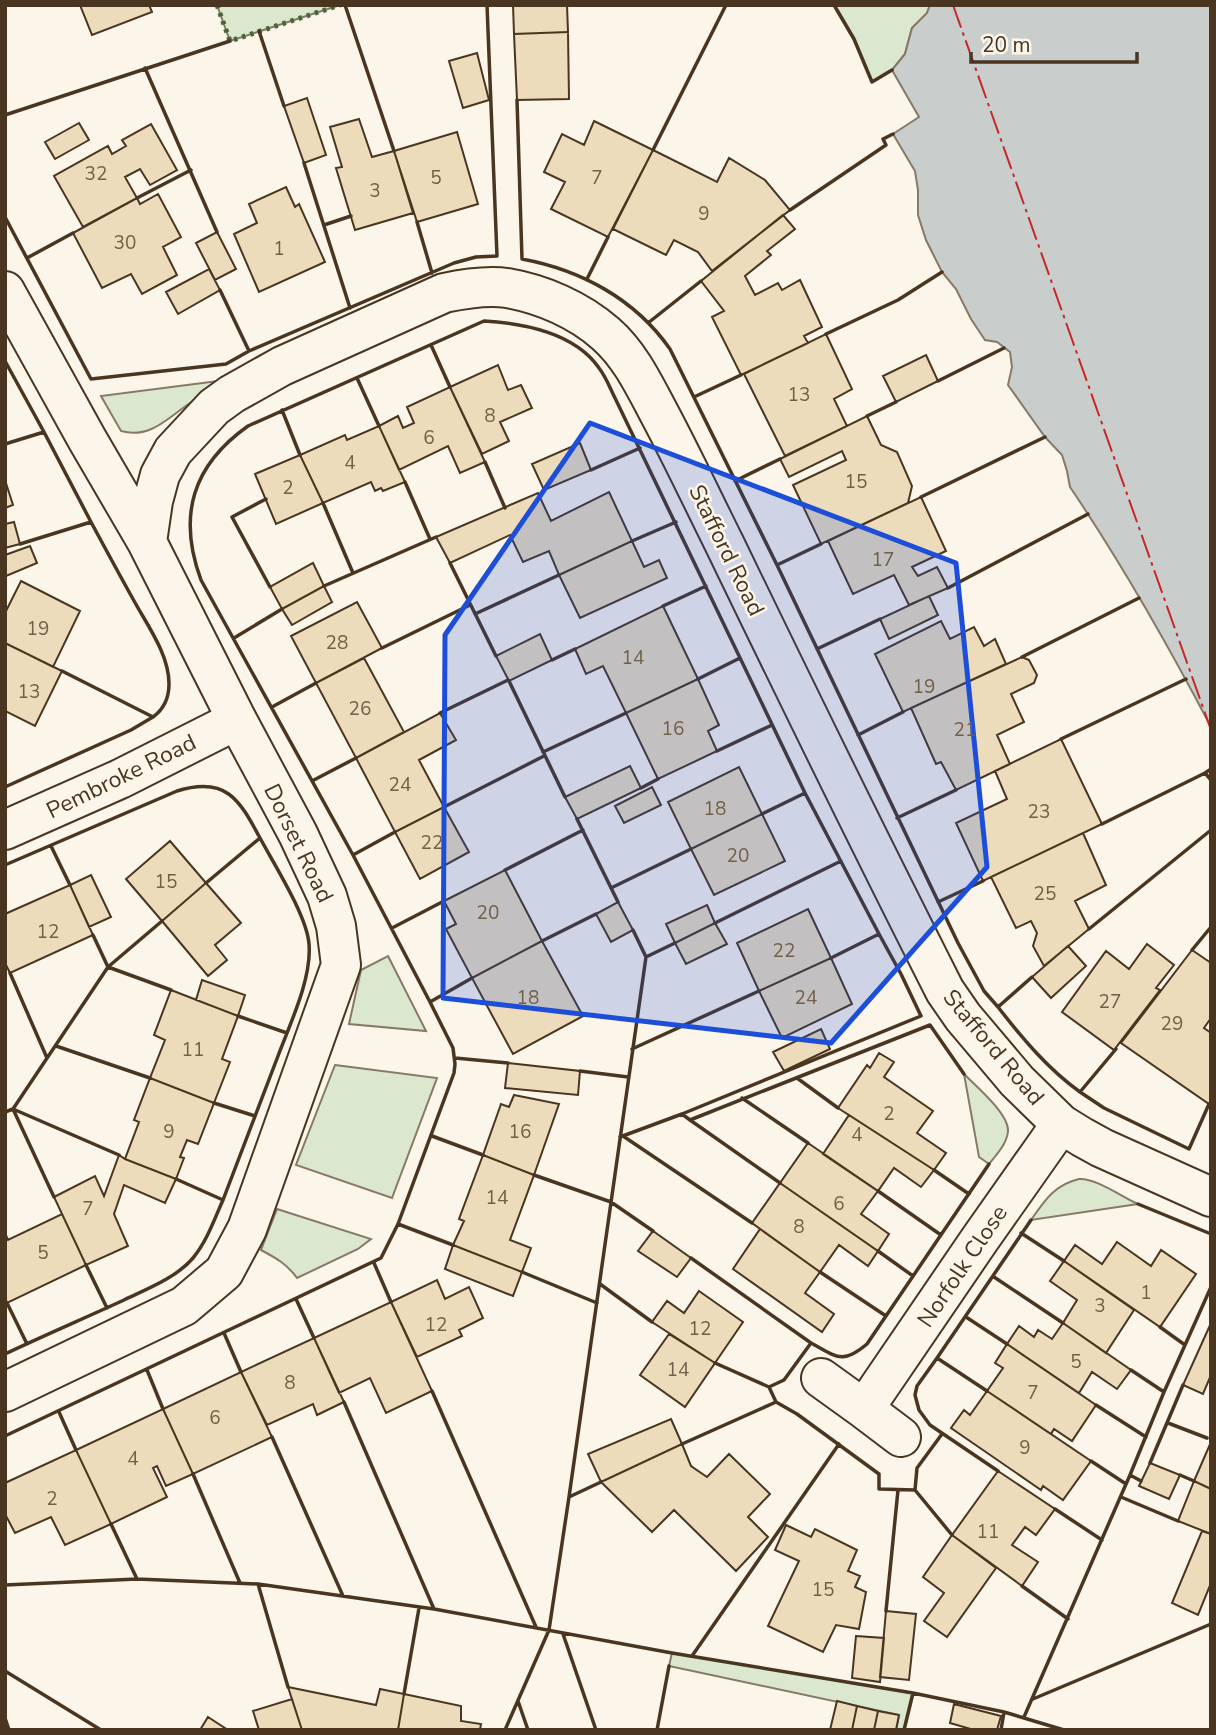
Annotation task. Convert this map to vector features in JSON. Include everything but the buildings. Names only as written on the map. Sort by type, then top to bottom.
[{"type":"street","name":"Stafford Road","points":[[147,542],[160,475],[173,451],[214,407],[282,366],[444,293],[464,288],[505,288],[552,300],[579,315],[605,333],[637,371],[677,446],[945,991],[963,1017],[1017,1081],[1061,1124],[1102,1148],[1211,1196]]},
{"type":"street","name":"Dorset Road","points":[[5,291],[147,542],[298,834],[327,897],[336,926],[341,965],[247,1229],[224,1272],[184,1306],[5,1392]]},
{"type":"street","name":"Pembroke Road","points":[[5,830],[120,779],[237,720]]},
{"type":"street","name":"Norfolk Close","points":[[864,1409],[1061,1124]]},
{"type":"street","points":[[821,1378],[901,1437]]},
{"type":"highlighted area","points":[[590,423],[956,563],[987,867],[831,1043],[443,998],[445,635]]},
{"type":"green space","points":[[217,5],[340,5],[230,41]]},
{"type":"green space","points":[[834,5],[930,5],[927,13],[912,28],[905,54],[892,70],[872,82],[854,39]]},
{"type":"green space","points":[[226,380],[157,426],[140,432],[121,431],[101,396]]},
{"type":"green space","points":[[388,956],[426,1031],[349,1024],[361,970]]},
{"type":"green space","points":[[335,1065],[437,1078],[392,1198],[296,1165]]},
{"type":"green space","points":[[964,1074],[991,1101],[1007,1124],[1006,1140],[989,1164],[979,1157]]},
{"type":"green space","points":[[1079,1179],[1101,1185],[1138,1204],[1031,1220],[1057,1189]]},
{"type":"green space","points":[[277,1209],[371,1239],[358,1249],[297,1278],[281,1262],[261,1250]]},
{"type":"green space","points":[[672,1653],[913,1693],[904,1730],[896,1730],[899,1715],[669,1666]]},
{"type":"shaded area","points":[[930,5],[1211,5],[1211,727],[1144,605],[1070,487],[1062,455],[1045,437],[1008,385],[1012,367],[1010,352],[997,342],[985,340],[956,289],[942,272],[926,240],[918,215],[915,171],[893,134],[919,117],[892,70],[905,54],[912,28],[927,13]]},
{"type":"hedge","points":[[217,5],[230,41],[340,5]]},
{"type":"wall","points":[[345,5],[394,151]]},
{"type":"wall","points":[[5,217],[91,379],[226,364],[249,351],[454,263],[476,257],[497,256],[487,5]]},
{"type":"wall","points":[[653,150],[726,5]]},
{"type":"wall","points":[[834,5],[854,39],[872,82],[892,70]]},
{"type":"wall","points":[[259,31],[284,106]]},
{"type":"wall","points":[[5,115],[230,41]]},
{"type":"wall","points":[[145,68],[217,232]]},
{"type":"wall","points":[[517,100],[522,259],[565,271],[605,289],[640,315],[670,349],[958,943],[984,991],[998,1007]]},
{"type":"wall","points":[[790,210],[886,145],[883,139],[893,134]]},
{"type":"wall","points":[[304,163],[350,308]]},
{"type":"wall","points":[[137,198],[191,170]]},
{"type":"wall","points":[[324,225],[351,216]]},
{"type":"wall","points":[[417,222],[432,273]]},
{"type":"wall","points":[[27,258],[73,233]]},
{"type":"wall","points":[[587,279],[608,237]]},
{"type":"wall","points":[[826,334],[898,300],[942,272]]},
{"type":"wall","points":[[648,323],[701,281]]},
{"type":"wall","points":[[220,290],[249,351]]},
{"type":"wall","points":[[5,1436],[381,1258],[398,1224],[454,1073],[453,1048],[430,1002],[353,855],[201,580],[190,534],[195,493],[214,457],[248,426],[484,321],[515,324],[547,332],[562,338],[589,356],[608,383],[805,793],[879,934]]},
{"type":"wall","points":[[431,345],[450,387]]},
{"type":"wall","points":[[938,381],[1004,348]]},
{"type":"wall","points":[[5,361],[44,432],[5,444]]},
{"type":"wall","points":[[694,397],[741,375]]},
{"type":"wall","points":[[357,378],[379,426]]},
{"type":"wall","points":[[867,416],[896,402]]},
{"type":"wall","points":[[282,410],[300,455]]},
{"type":"wall","points":[[20,544],[91,522],[44,432]]},
{"type":"wall","points":[[921,497],[1045,437]]},
{"type":"wall","points":[[591,470],[640,448]]},
{"type":"wall","points":[[735,481],[780,459]]},
{"type":"wall","points":[[485,462],[505,508]]},
{"type":"wall","points":[[405,482],[430,539]]},
{"type":"wall","points":[[266,499],[232,517],[270,587]]},
{"type":"wall","points":[[323,503],[353,573]]},
{"type":"wall","points":[[948,588],[1088,514]]},
{"type":"wall","points":[[62,671],[153,717],[163,707],[168,694],[168,673],[161,651],[91,522]]},
{"type":"wall","points":[[632,541],[676,522]]},
{"type":"wall","points":[[324,586],[436,537]]},
{"type":"wall","points":[[777,565],[821,544]]},
{"type":"wall","points":[[450,563],[496,656]]},
{"type":"wall","points":[[475,614],[559,575]]},
{"type":"wall","points":[[663,606],[706,586]]},
{"type":"wall","points":[[1022,657],[1139,598]]},
{"type":"wall","points":[[382,648],[470,605]]},
{"type":"wall","points":[[234,638],[282,609]]},
{"type":"wall","points":[[817,649],[880,619]]},
{"type":"wall","points":[[552,660],[575,649]]},
{"type":"wall","points":[[698,679],[740,658]]},
{"type":"wall","points":[[1061,739],[1186,679]]},
{"type":"wall","points":[[440,713],[508,680]]},
{"type":"wall","points":[[509,681],[565,797]]},
{"type":"wall","points":[[272,707],[316,683]]},
{"type":"wall","points":[[858,735],[903,712]]},
{"type":"wall","points":[[543,752],[626,713]]},
{"type":"wall","points":[[5,787],[131,730],[153,717]]},
{"type":"wall","points":[[717,751],[772,725]]},
{"type":"wall","points":[[444,807],[544,756]]},
{"type":"wall","points":[[312,781],[356,758]]},
{"type":"wall","points":[[1211,769],[1205,773],[1211,780]]},
{"type":"wall","points":[[1102,824],[1205,773]]},
{"type":"wall","points":[[641,788],[658,779]]},
{"type":"wall","points":[[5,865],[177,791],[208,787],[229,794],[245,812],[260,838],[206,883]]},
{"type":"wall","points":[[897,818],[956,790]]},
{"type":"wall","points":[[762,814],[805,793]]},
{"type":"wall","points":[[577,819],[618,902]]},
{"type":"wall","points":[[505,870],[583,830]]},
{"type":"wall","points":[[1089,929],[1211,830]]},
{"type":"wall","points":[[353,855],[395,832]]},
{"type":"wall","points":[[176,1179],[223,1200],[304,986],[309,957],[307,932],[289,890],[260,838]]},
{"type":"wall","points":[[51,846],[70,885]]},
{"type":"wall","points":[[611,888],[691,849]]},
{"type":"wall","points":[[715,923],[841,861]]},
{"type":"wall","points":[[938,902],[983,881]]},
{"type":"wall","points":[[392,928],[444,901]]},
{"type":"wall","points":[[542,941],[596,914]]},
{"type":"wall","points":[[54,1197],[13,1109],[108,967],[162,921]]},
{"type":"wall","points":[[1192,950],[1211,927]]},
{"type":"wall","points":[[569,1497],[646,957],[633,930]]},
{"type":"wall","points":[[620,1137],[921,1016],[879,934],[831,958]]},
{"type":"wall","points":[[93,935],[108,967],[171,990]]},
{"type":"wall","points":[[646,957],[675,943]]},
{"type":"wall","points":[[10,973],[47,1058]]},
{"type":"wall","points":[[1032,977],[998,1007],[1036,1052],[1080,1092]]},
{"type":"wall","points":[[430,1002],[472,978]]},
{"type":"wall","points":[[632,1049],[759,991]]},
{"type":"wall","points":[[238,1016],[287,1033]]},
{"type":"wall","points":[[682,1114],[690,1120],[930,1025],[964,1074]]},
{"type":"wall","points":[[56,1046],[150,1078]]},
{"type":"wall","points":[[1116,1049],[1080,1092],[1104,1108],[1189,1149],[1209,1104]]},
{"type":"wall","points":[[455,1058],[508,1063]]},
{"type":"wall","points":[[580,1071],[628,1077]]},
{"type":"wall","points":[[797,1078],[838,1108]]},
{"type":"wall","points":[[742,1098],[808,1143]]},
{"type":"wall","points":[[214,1103],[255,1116]]},
{"type":"wall","points":[[5,1112],[13,1109],[119,1155]]},
{"type":"wall","points":[[690,1120],[780,1183]]},
{"type":"wall","points":[[432,1136],[483,1155]]},
{"type":"wall","points":[[623,1136],[752,1223]]},
{"type":"wall","points":[[776,1402],[769,1387],[784,1380],[811,1343],[839,1357],[851,1355],[867,1344],[989,1164]]},
{"type":"wall","points":[[934,1170],[969,1194]]},
{"type":"wall","points":[[534,1175],[611,1202],[653,1231]]},
{"type":"wall","points":[[878,1191],[941,1235]]},
{"type":"wall","points":[[5,1354],[170,1277],[186,1265],[202,1245],[223,1200]]},
{"type":"wall","points":[[1138,1204],[1211,1234]]},
{"type":"wall","points":[[937,1358],[1031,1220]]},
{"type":"wall","points":[[398,1224],[453,1245]]},
{"type":"wall","points":[[1021,1233],[1064,1261]]},
{"type":"wall","points":[[878,1251],[913,1276]]},
{"type":"wall","points":[[691,1258],[811,1343]]},
{"type":"wall","points":[[374,1263],[391,1302]]},
{"type":"wall","points":[[86,1265],[107,1308]]},
{"type":"wall","points":[[522,1272],[597,1303]]},
{"type":"wall","points":[[820,1272],[886,1316]]},
{"type":"wall","points":[[994,1277],[1063,1323]]},
{"type":"wall","points":[[600,1284],[652,1322]]},
{"type":"wall","points":[[1130,1475],[1211,1287]]},
{"type":"wall","points":[[296,1299],[314,1338]]},
{"type":"wall","points":[[7,1303],[27,1344]]},
{"type":"wall","points":[[966,1317],[1007,1344]]},
{"type":"wall","points":[[1160,1327],[1185,1345]]},
{"type":"wall","points":[[224,1333],[241,1372]]},
{"type":"wall","points":[[987,1391],[937,1358],[917,1386],[915,1395],[919,1410],[930,1425],[998,1471]]},
{"type":"wall","points":[[715,1363],[769,1387]]},
{"type":"wall","points":[[147,1370],[163,1409]]},
{"type":"wall","points":[[1131,1370],[1164,1392]]},
{"type":"wall","points":[[1150,1463],[1183,1385]]},
{"type":"wall","points":[[432,1391],[536,1627]]},
{"type":"wall","points":[[344,1402],[434,1609]]},
{"type":"wall","points":[[682,1444],[776,1402],[797,1414],[879,1474],[879,1489],[915,1490],[952,1535]]},
{"type":"wall","points":[[1096,1405],[1146,1437]]},
{"type":"wall","points":[[59,1412],[76,1450]]},
{"type":"wall","points":[[1168,1423],[1207,1438]]},
{"type":"wall","points":[[915,1490],[917,1468],[942,1434]]},
{"type":"wall","points":[[272,1437],[343,1596]]},
{"type":"wall","points":[[692,1656],[839,1444]]},
{"type":"wall","points":[[1091,1461],[1126,1484]]},
{"type":"wall","points":[[193,1474],[240,1583]]},
{"type":"wall","points":[[1024,1717],[1130,1475],[1141,1481]]},
{"type":"wall","points":[[1180,1475],[1194,1481]]},
{"type":"wall","points":[[505,1730],[549,1630],[569,1497],[601,1482]]},
{"type":"wall","points":[[886,1611],[898,1490]]},
{"type":"wall","points":[[1121,1497],[1178,1521]]},
{"type":"wall","points":[[1055,1509],[1102,1540]]},
{"type":"wall","points":[[111,1524],[137,1579]]},
{"type":"wall","points":[[5,1585],[137,1579],[258,1584],[434,1609],[672,1653],[913,1693],[1004,1712],[1064,1730]]},
{"type":"wall","points":[[258,1584],[288,1687]]},
{"type":"wall","points":[[1022,1586],[1068,1619]]},
{"type":"wall","points":[[404,1694],[419,1608]]},
{"type":"wall","points":[[1033,1699],[1211,1624]]},
{"type":"wall","points":[[563,1634],[596,1730]]},
{"type":"wall","points":[[657,1730],[669,1666]]},
{"type":"wall","points":[[5,1671],[101,1730]]},
{"type":"wall","points":[[904,1730],[913,1693]]},
{"type":"wall","points":[[518,1701],[528,1730]]},
{"type":"wall","points":[[1001,1730],[1004,1712]]},
{"type":"wall","points":[[5,1718],[9,1730]]},
{"type":"power","points":[[953,5],[1211,730]]}]
